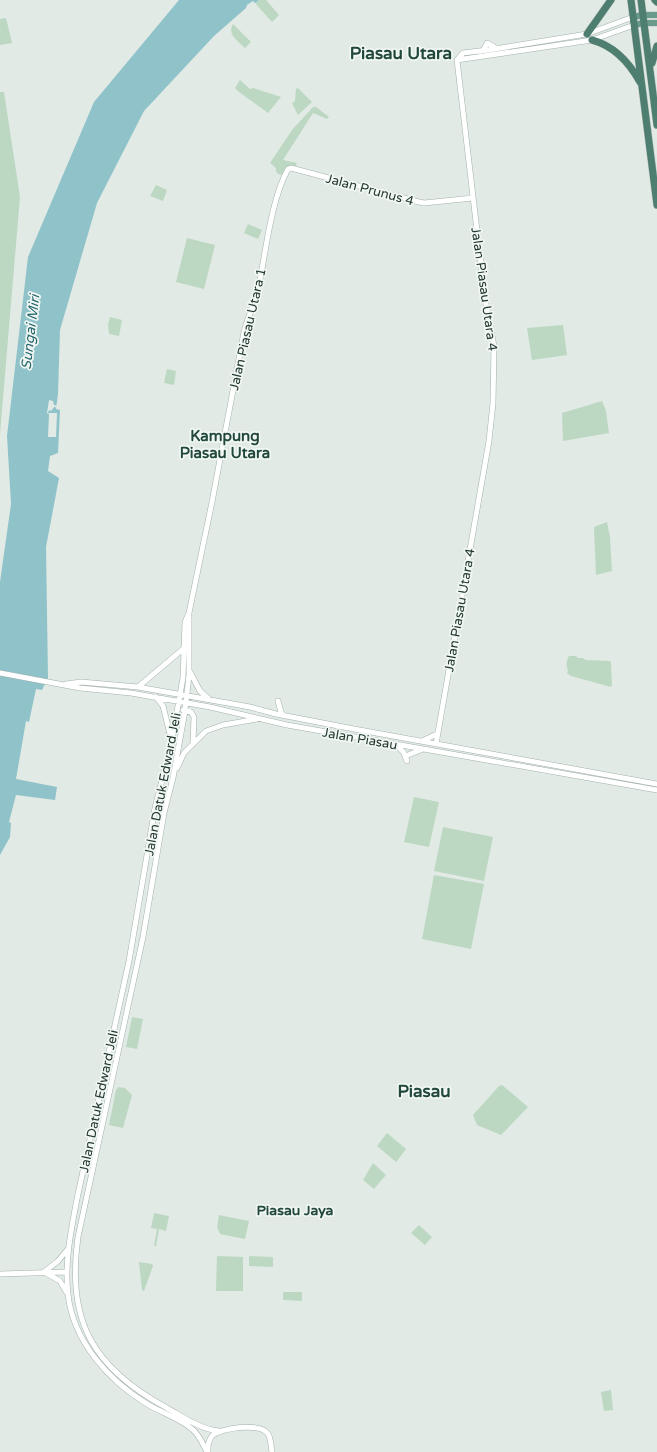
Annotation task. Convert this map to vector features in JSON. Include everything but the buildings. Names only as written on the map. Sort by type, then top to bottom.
[{"type":"highway","points":[[586,34],[611,0]]},
{"type":"highway","points":[[631,0],[657,205]]},
{"type":"highway","points":[[641,0],[657,125]]},
{"type":"highway","points":[[592,40],[603,44],[620,55],[631,66],[642,85]]},
{"type":"highway","points":[[650,69],[657,46]]},
{"type":"main road","points":[[634,25],[644,19],[657,15]]},
{"type":"main road","points":[[633,17],[657,23]]},
{"type":"street","points":[[457,60],[586,34],[633,17]]},
{"type":"street","points":[[457,60],[463,52],[488,50],[496,52],[592,40],[634,25]]},
{"type":"street","points":[[480,51],[484,49],[487,44],[496,52]]},
{"type":"street","name":"Jalan Piasau Utara 4","points":[[436,744],[492,423],[494,346],[485,299],[457,60]]},
{"type":"street","name":"Jalan Prunus 4","points":[[291,168],[424,203],[473,198]]},
{"type":"street","name":"Jalan Piasau Utara 1","points":[[187,696],[189,613],[212,502],[244,332],[258,287],[277,197],[285,174],[291,168]]},
{"type":"street","name":"Jalan Piasau Utara 1","points":[[180,695],[183,678],[185,622],[189,613]]},
{"type":"street","points":[[138,687],[183,649]]},
{"type":"street","points":[[188,668],[200,691],[204,696],[212,700]]},
{"type":"street","name":"Jalan Piasau","points":[[0,673],[80,688],[156,697],[210,707],[287,725],[657,790]]},
{"type":"street","points":[[61,684],[81,682],[138,687],[263,710],[278,703],[283,715]]},
{"type":"street","name":"Jalan Datuk Edward Jeli","points":[[180,695],[172,741],[155,808],[129,961],[78,1194],[69,1248],[67,1272],[68,1295],[74,1317],[80,1334],[98,1363],[128,1392],[147,1404],[189,1426],[200,1438],[207,1452]]},
{"type":"street","name":"Jalan Datuk Edward Jeli","points":[[187,696],[173,778],[164,813],[143,937],[79,1231],[76,1261],[76,1293],[86,1330],[100,1355],[116,1374],[133,1388],[159,1404],[202,1427],[219,1431]]},
{"type":"street","points":[[156,697],[163,706],[172,741]]},
{"type":"street","points":[[178,710],[191,712],[194,717],[193,744]]},
{"type":"street","name":"Jalan Piasau","points":[[263,710],[276,714],[542,764],[657,784]]},
{"type":"street","points":[[287,725],[282,722],[283,717],[313,720]]},
{"type":"street","points":[[173,778],[181,758],[206,731],[223,725],[260,718]]},
{"type":"street","points":[[422,741],[438,732],[444,745]]},
{"type":"street","points":[[405,738],[410,746]]},
{"type":"street","points":[[396,744],[407,758],[424,749]]},
{"type":"street","points":[[436,744],[440,752]]},
{"type":"street","points":[[540,769],[542,764]]},
{"type":"street","points":[[147,857],[158,846]]},
{"type":"street","points":[[44,1272],[58,1261],[69,1248]]},
{"type":"street","points":[[67,1272],[76,1261]]},
{"type":"street","points":[[44,1272],[60,1281],[68,1295]]},
{"type":"street","points":[[0,1274],[67,1272],[76,1279]]},
{"type":"street","points":[[207,1452],[208,1443],[219,1431],[253,1426],[261,1428],[268,1434],[272,1452]]},
{"type":"green space","points":[[259,0],[266,0],[279,15],[272,22],[255,3]]},
{"type":"green space","points":[[6,18],[12,43],[0,45],[0,19]]},
{"type":"green space","points":[[233,24],[251,42],[245,48],[232,34],[231,28]]},
{"type":"green space","points":[[240,80],[250,89],[253,88],[281,97],[268,113],[235,88]]},
{"type":"green space","points":[[298,88],[312,102],[298,115],[292,103],[295,101],[296,89]]},
{"type":"green space","points":[[0,92],[4,92],[20,197],[0,434]]},
{"type":"green space","points":[[313,107],[316,107],[329,117],[327,119],[313,113],[283,160],[297,163],[295,167],[283,175],[278,174],[276,168],[270,163],[292,130]]},
{"type":"green space","points":[[156,185],[167,190],[163,201],[150,196]]},
{"type":"green space","points":[[248,224],[262,230],[258,239],[244,233]]},
{"type":"green space","points":[[187,238],[215,245],[204,289],[176,282]]},
{"type":"green space","points":[[110,317],[122,320],[119,336],[109,334],[108,325]]},
{"type":"green space","points":[[563,325],[567,355],[532,360],[527,328]]},
{"type":"green space","points":[[167,369],[176,371],[174,385],[164,383]]},
{"type":"green space","points":[[602,401],[606,411],[609,433],[563,441],[562,413]]},
{"type":"green space","points":[[607,522],[610,537],[612,571],[596,575],[594,527]]},
{"type":"green space","points":[[569,656],[576,656],[586,660],[610,661],[611,687],[571,676],[567,673],[567,661]]},
{"type":"green space","points":[[414,797],[439,802],[429,847],[404,842]]},
{"type":"green space","points":[[443,827],[493,837],[484,881],[434,871]]},
{"type":"green space","points":[[434,875],[484,884],[471,949],[422,939]]},
{"type":"green space","points":[[132,1017],[143,1019],[137,1049],[126,1047]]},
{"type":"green space","points":[[502,1085],[528,1107],[501,1135],[477,1125],[473,1115],[499,1086]]},
{"type":"green space","points":[[118,1087],[125,1088],[132,1095],[123,1128],[109,1125],[116,1090]]},
{"type":"green space","points":[[387,1133],[406,1149],[396,1162],[377,1146]]},
{"type":"green space","points":[[373,1163],[386,1175],[374,1189],[363,1180]]},
{"type":"green space","points":[[154,1213],[169,1216],[166,1231],[159,1229],[156,1246],[154,1246],[157,1229],[151,1228]]},
{"type":"green space","points":[[219,1215],[249,1221],[245,1239],[220,1234],[217,1227]]},
{"type":"green space","points":[[419,1225],[432,1237],[425,1245],[411,1233]]},
{"type":"green space","points":[[217,1256],[243,1257],[243,1291],[216,1291]]},
{"type":"green space","points":[[249,1256],[273,1257],[273,1267],[249,1266]]},
{"type":"green space","points":[[139,1262],[152,1264],[153,1266],[144,1291],[142,1290]]},
{"type":"green space","points":[[283,1292],[302,1292],[302,1301],[283,1300]]},
{"type":"green space","points":[[611,1390],[613,1410],[604,1411],[601,1392]]},
{"type":"water","name":"Sungai Miri","points":[[179,0],[259,0],[255,3],[253,1],[247,5],[246,8],[214,36],[144,111],[97,203],[60,330],[58,394],[56,409],[60,410],[58,453],[50,456],[48,471],[59,478],[46,547],[48,678],[42,690],[36,689],[29,722],[26,721],[16,779],[57,787],[55,800],[16,795],[9,822],[11,823],[10,837],[0,855],[0,582],[11,504],[7,436],[28,257],[94,102]]},
{"type":"pier","points":[[49,400],[53,401],[54,405],[60,408],[54,407],[51,411],[49,410],[48,413],[57,413],[56,437],[48,437],[49,414],[47,413]]},
{"type":"district","name":"Piasau Utara","points":[[401,53]]},
{"type":"district","name":"Kampung Piasau Utara","points":[[225,444]]},
{"type":"district","name":"Piasau","points":[[424,1091]]},
{"type":"district","name":"Piasau Jaya","points":[[295,1210]]}]
